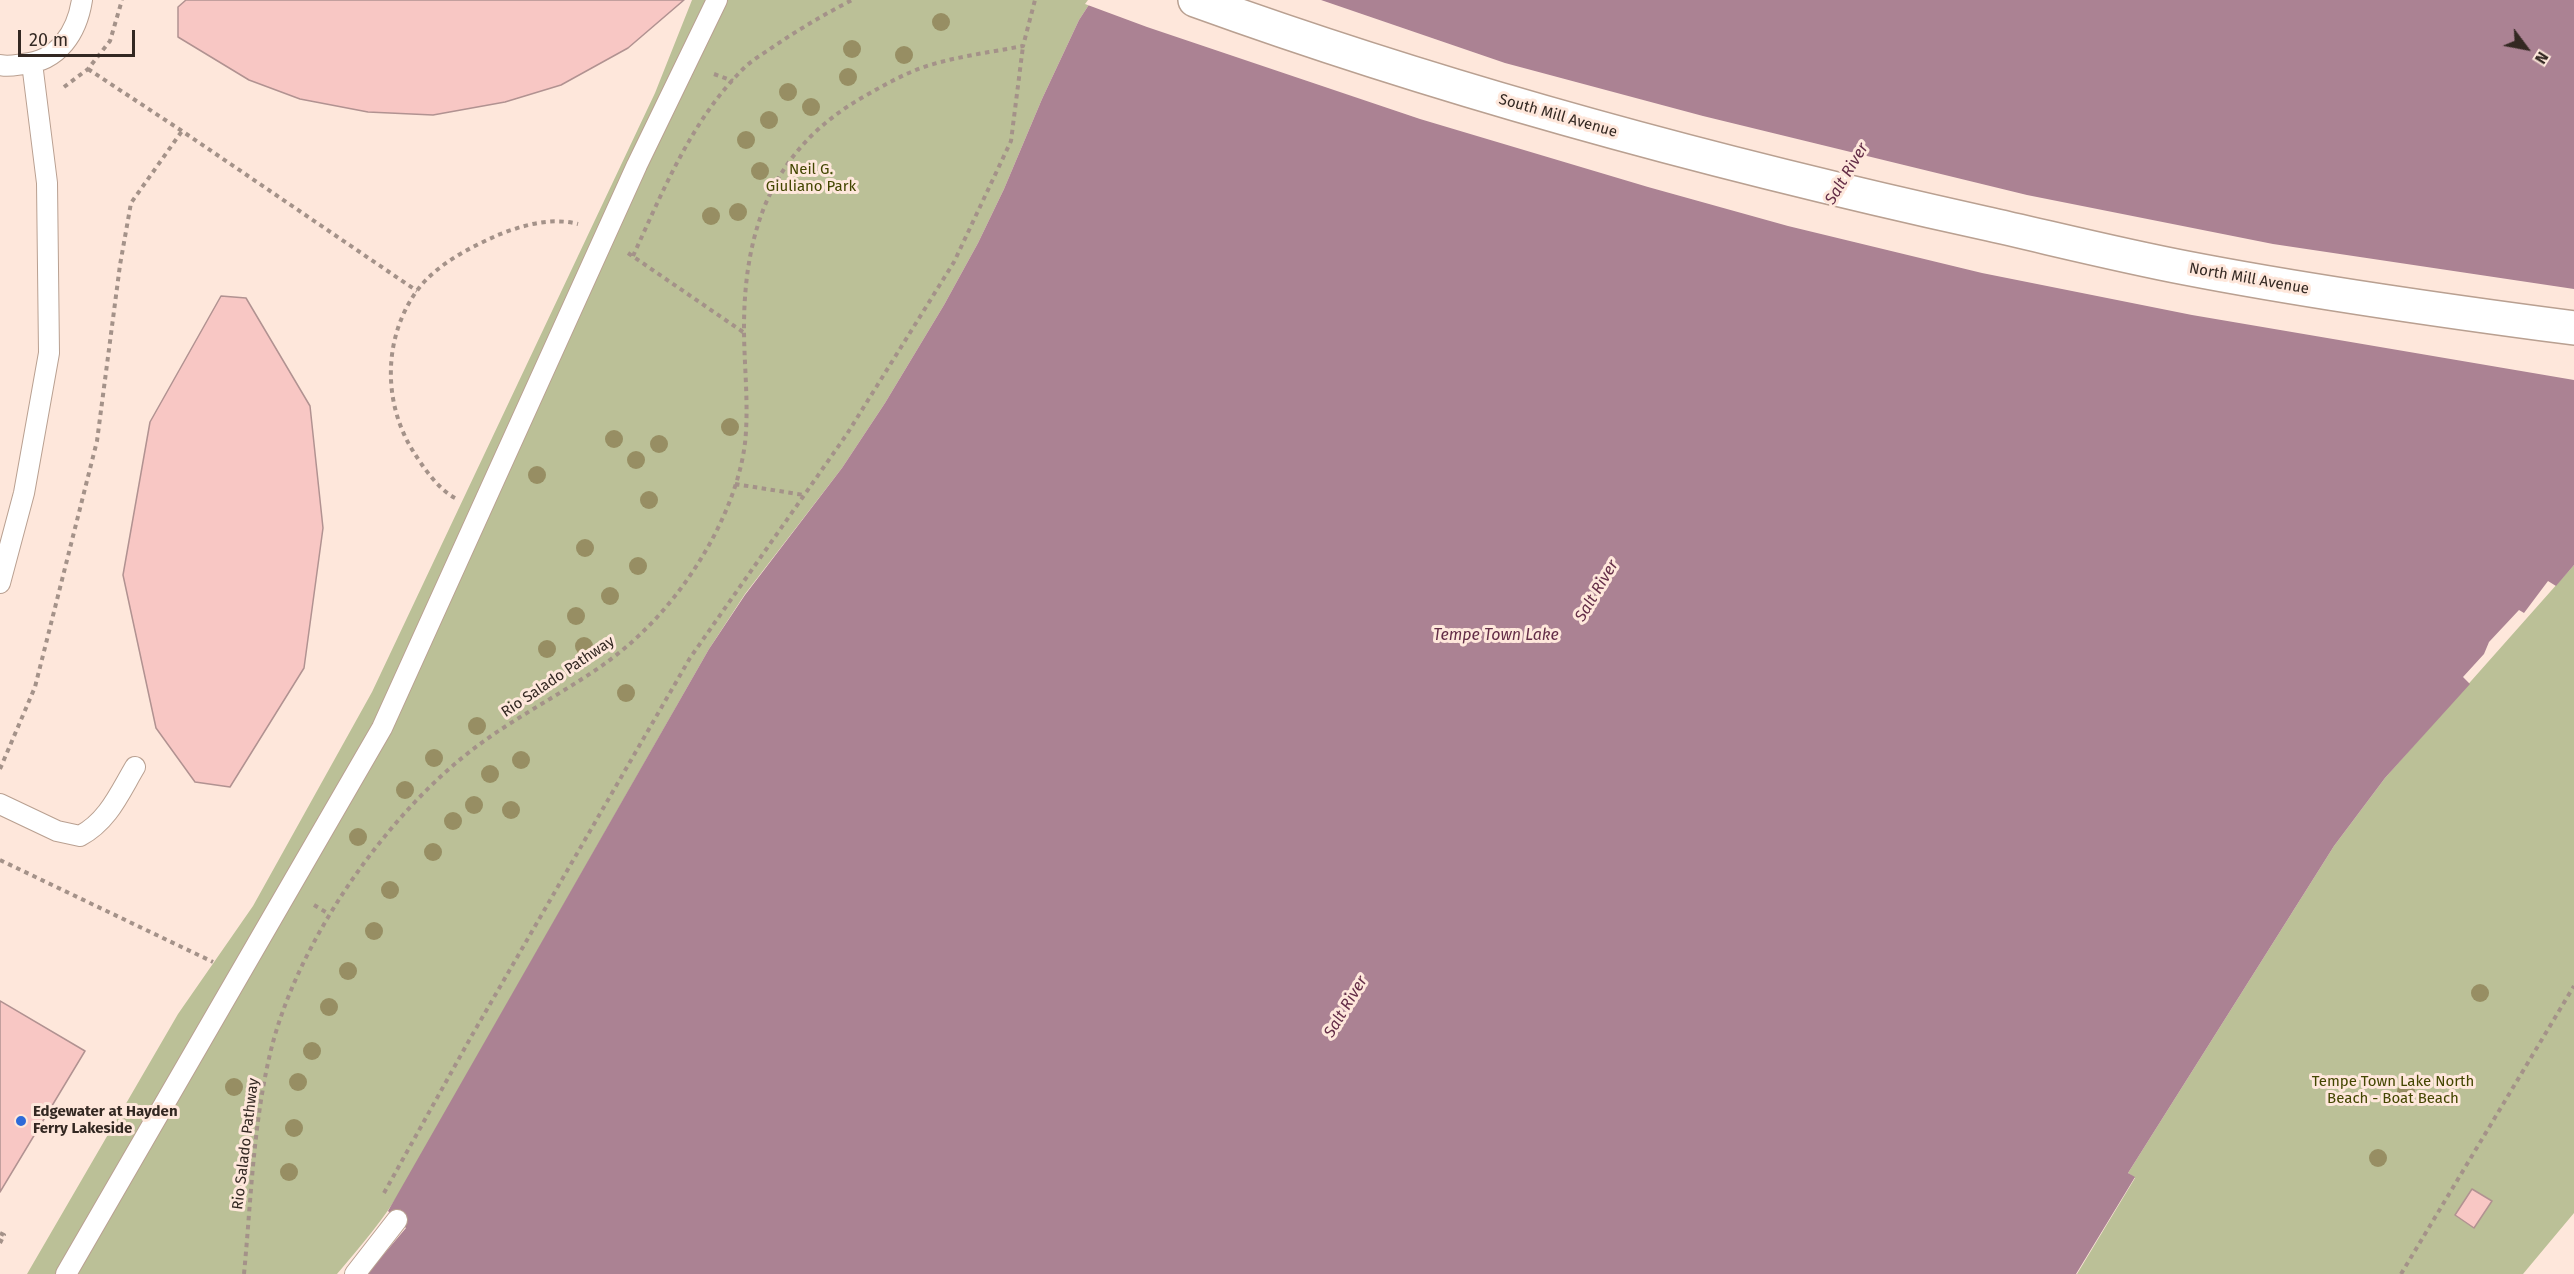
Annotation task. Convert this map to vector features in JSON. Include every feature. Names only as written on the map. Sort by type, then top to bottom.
[{"type":"main road","name":"South Mill Avenue","points":[[1195,0],[1337,50],[1482,94],[1723,163],[1927,210]]},
{"type":"main road","name":"North Mill Avenue","points":[[1927,210],[2185,268],[2398,304],[2574,328]]},
{"type":"lane","points":[[0,65],[32,63],[49,56],[67,41],[79,20],[82,0]]},
{"type":"lane","points":[[66,1274],[382,728],[605,237],[717,0]]},
{"type":"lane","points":[[0,583],[6,542],[24,494],[49,353],[47,183],[32,63]]},
{"type":"lane","points":[[0,804],[57,831],[80,836],[94,828],[108,813],[135,767]]},
{"type":"lane","points":[[355,1274],[397,1220]]},
{"type":"path","points":[[633,256],[665,186],[689,143],[714,104],[745,67],[801,27],[852,0]]},
{"type":"path","points":[[384,1194],[471,1037],[690,658],[847,434],[954,262],[1011,141],[1023,46],[1035,0]]},
{"type":"path","name":"Rio Salado Pathway","points":[[244,1274],[260,1107],[270,1052],[284,1005],[303,961],[329,914],[361,867],[437,781],[479,744],[603,665],[648,628],[673,599],[703,556],[735,484],[746,436],[744,287],[751,244],[768,196],[787,163],[816,130],[851,103],[891,81],[921,69],[1023,46]]},
{"type":"path","points":[[88,69],[182,130],[417,291]]},
{"type":"path","points":[[0,769],[35,687],[97,441],[120,265],[131,203],[182,130]]},
{"type":"path","points":[[480,510],[451,496],[424,468],[400,430],[392,396],[390,358],[402,320],[417,291],[443,265],[480,243],[520,226],[563,220],[593,229],[605,237]]},
{"type":"path","points":[[655,272],[744,332]]},
{"type":"path","points":[[735,484],[804,495]]},
{"type":"path","points":[[0,860],[238,974]]},
{"type":"path","points":[[2400,1274],[2574,986]]},
{"type":"path","points":[[0,1233],[4,1235],[0,1243]]},
{"type":"green space","name":"Neil G. Giuliano Park","points":[[692,0],[1092,0],[1079,20],[978,243],[944,305],[885,403],[842,468],[745,594],[709,649],[396,1199],[355,1253],[337,1274],[27,1274],[178,1014],[253,906],[372,692],[655,93]]},
{"type":"green space","name":"Tempe Town Lake North Beach - Boat Beach","points":[[2574,565],[2574,1213],[2523,1274],[2077,1274],[2135,1178],[2128,1173],[2334,846],[2385,778]]},
{"type":"water","name":"Tempe Town Lake","points":[[1092,0],[2574,0],[2574,565],[2556,586],[2548,581],[2524,613],[2519,610],[2489,642],[2484,654],[2463,677],[2470,684],[2385,778],[2334,846],[2128,1173],[2135,1177],[2076,1274],[367,1274],[406,1228],[388,1211],[709,649],[745,595],[842,468],[885,403],[944,305],[978,243],[1079,20]]},
{"type":"pier","points":[[1088,0],[1321,0],[1505,63],[1703,116],[2027,195],[2273,244],[2574,289],[2574,380],[2192,315],[1982,273],[1788,226],[1420,119],[1147,27],[1085,4]]},
{"type":"building","points":[[186,0],[684,0],[628,48],[561,85],[505,102],[433,115],[368,112],[300,99],[249,80],[178,37],[178,7]]},
{"type":"building","points":[[221,296],[246,298],[310,406],[323,528],[304,668],[230,787],[195,782],[156,728],[123,575],[150,422]]},
{"type":"building","name":"Edgewater at Hayden Ferry Lakeside","points":[[0,1001],[85,1051],[0,1192]]},
{"type":"building","points":[[2472,1189],[2492,1201],[2474,1228],[2455,1215]]},
{"type":"place","name":"Edgewater at Hayden Ferry Lakeside","points":[[21,1121]]},
{"type":"water label","name":"Salt River","points":[[1847,174]]},
{"type":"water label","name":"Salt River","points":[[1597,591]]},
{"type":"water label","name":"Salt River","points":[[1346,1007]]}]
